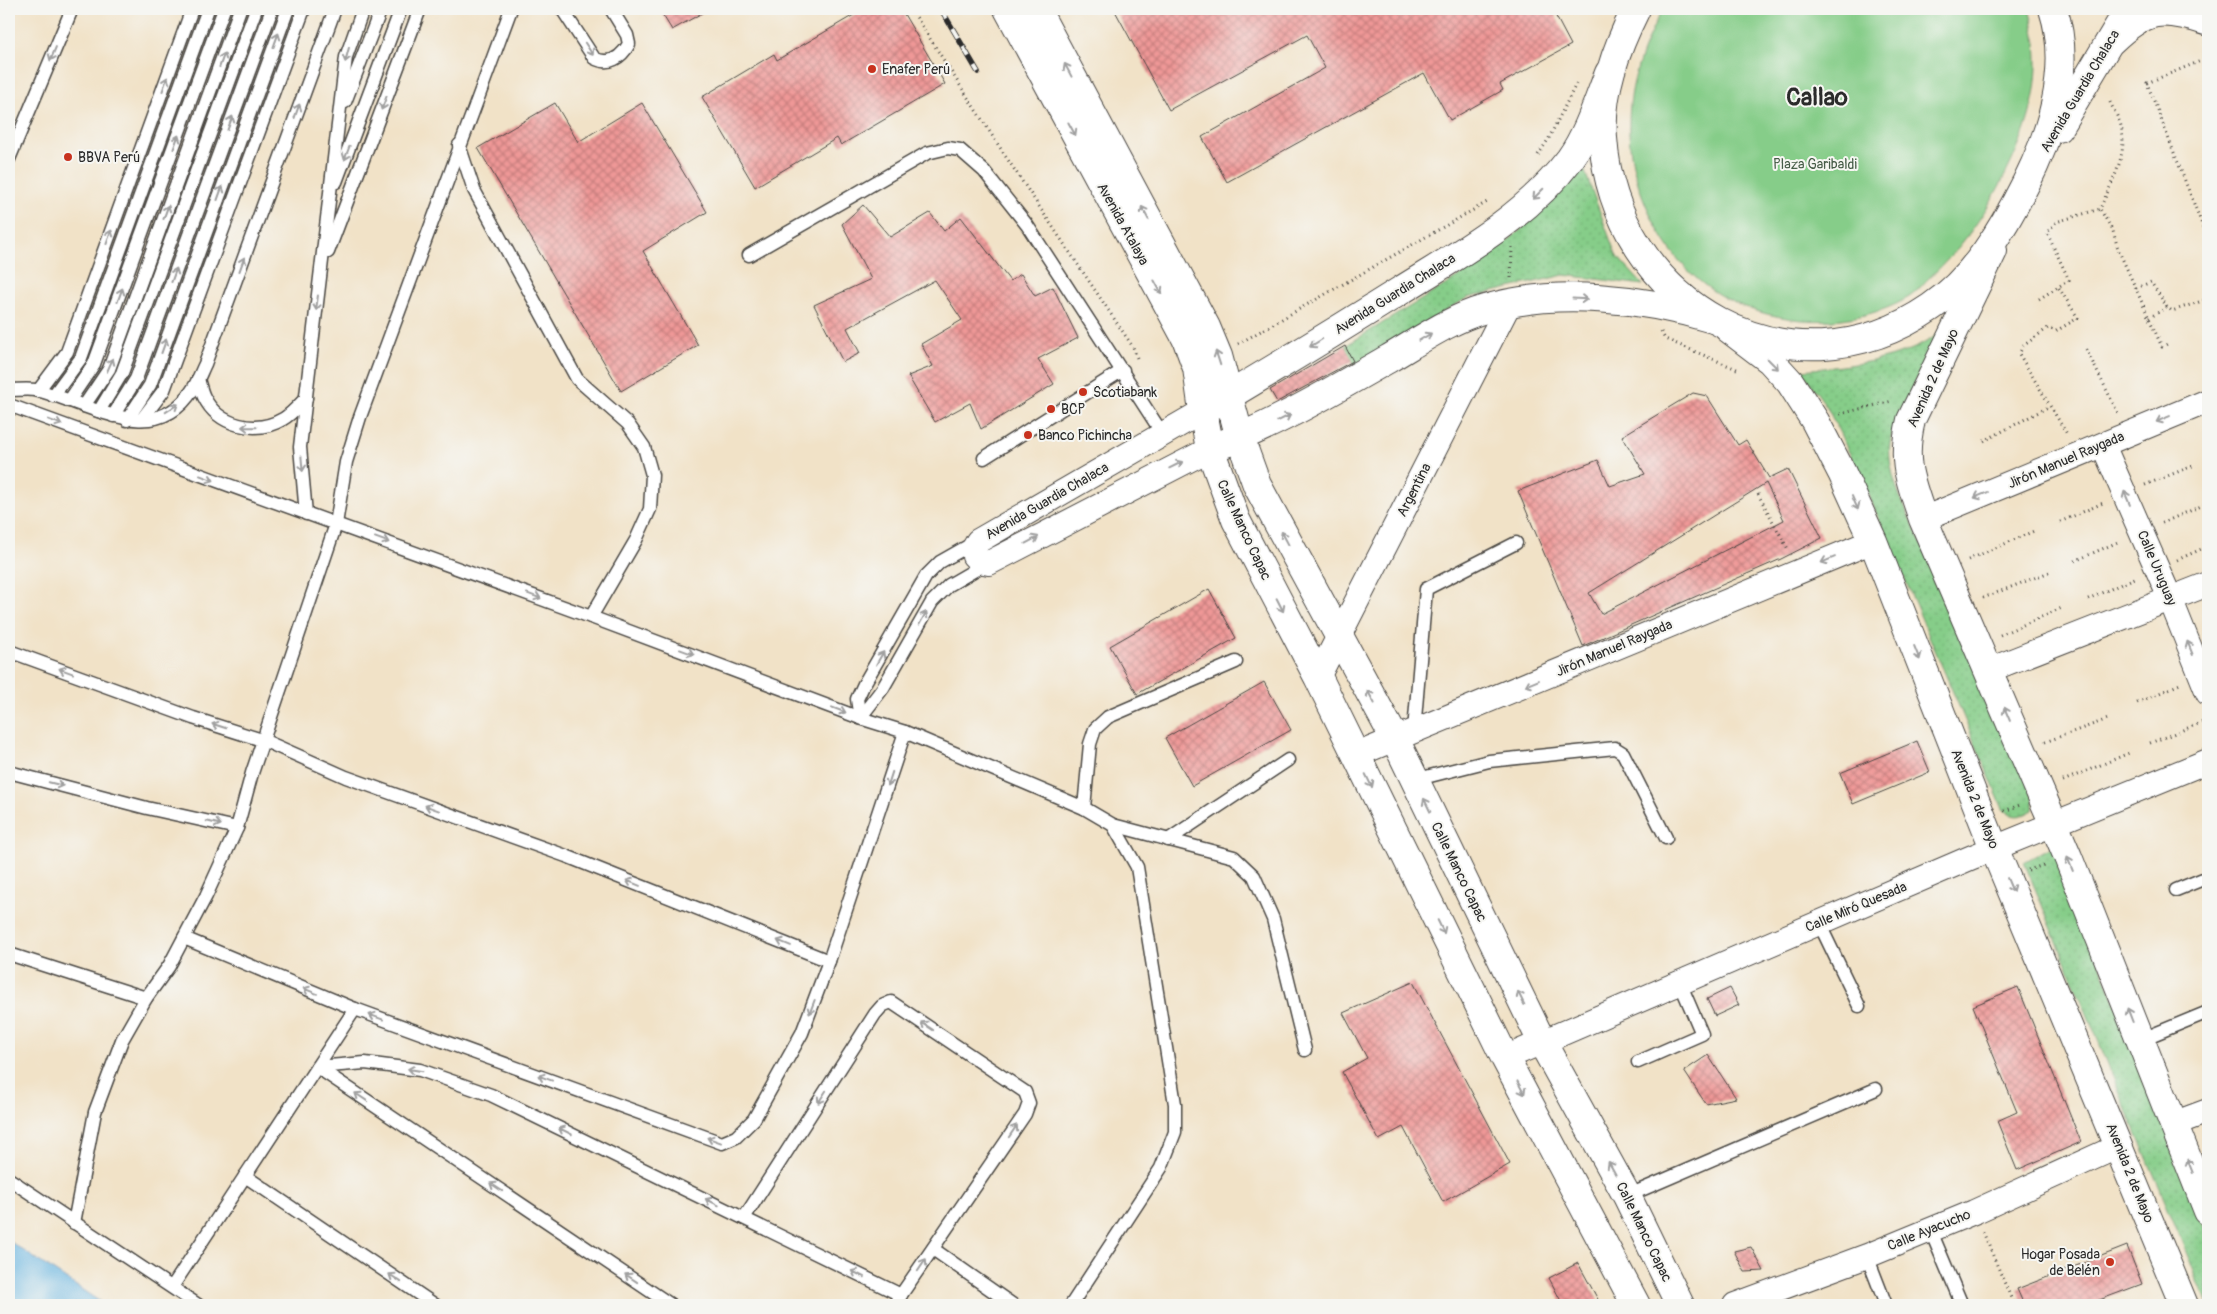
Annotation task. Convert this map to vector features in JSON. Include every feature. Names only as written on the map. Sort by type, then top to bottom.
[{"type":"main road","name":"Avenida Atalaya","points":[[1008,9],[1186,338],[1196,368],[1210,449]]},
{"type":"main road","name":"Avenida Atalaya","points":[[1036,9],[1206,327],[1218,356],[1240,438]]},
{"type":"main road","points":[[1636,9],[1610,73],[1605,104],[1604,144],[1607,170],[1625,223],[1658,275],[1681,297],[1717,321],[1757,337],[1788,344],[1819,346],[1852,342],[1878,334],[1932,307],[1987,250],[2009,217],[2031,173],[2050,125],[2057,99],[2060,72],[2060,42],[2053,9]]},
{"type":"main road","name":"Avenida Guardia Chalaca","points":[[2031,173],[2129,9]]},
{"type":"main road","name":"Avenida Guardia Chalaca","points":[[1203,411],[1494,232],[1538,195],[1570,158],[1592,118],[1610,73]]},
{"type":"main road","name":"Avenida 2 de Mayo","points":[[2009,217],[1911,420],[1905,445],[1906,466],[1923,519],[2068,857],[2208,1211]]},
{"type":"main road","name":"Avenida Guardia Chalaca","points":[[1210,449],[1287,417],[1450,323],[1485,309],[1509,304],[1572,298],[1641,302],[1675,308],[1717,321]]},
{"type":"main road","name":"Avenida 2 de Mayo","points":[[1717,321],[1770,360],[1790,382],[1815,420],[1873,541],[1994,848],[2184,1305]]},
{"type":"main road","name":"Calle Manco Capac","points":[[1240,438],[1257,484],[1338,638],[1404,735],[1414,780],[1542,1042],[1627,1196],[1680,1305]]},
{"type":"main road","name":"Calle Manco Capac","points":[[1210,449],[1236,520],[1318,677],[1505,1058],[1636,1305]]},
{"type":"street","points":[[2103,52],[2132,24],[2149,15],[2181,15],[2207,25]]},
{"type":"street","name":"Argentina","points":[[1318,677],[1509,304]]},
{"type":"street","name":"Jirón Manuel Raygada","points":[[1923,519],[2208,401]]},
{"type":"street","name":"Avenida Guardia Chalaca","points":[[1203,411],[978,541],[974,548],[974,556],[980,561],[988,563],[1210,449]]},
{"type":"street","name":"Calle Uruguay","points":[[2103,444],[2170,598],[2204,684]]},
{"type":"street","points":[[1089,476],[1104,502]]},
{"type":"street","name":"Jirón Manuel Raygada","points":[[1356,755],[1873,541]]},
{"type":"street","points":[[1989,670],[2208,584]]},
{"type":"street","name":"Calle Miró Quesada","points":[[1505,1058],[1994,848],[2208,761]]},
{"type":"street","points":[[2173,1124],[2208,1110]]},
{"type":"street","name":"Calle Ayacucho","points":[[1735,1305],[1867,1256],[1974,1212],[2118,1146]]},
{"type":"lane","points":[[9,159],[72,9]]},
{"type":"lane","points":[[38,391],[67,352],[192,9]]},
{"type":"lane","points":[[53,396],[81,358],[208,9]]},
{"type":"lane","points":[[69,401],[94,364],[224,9]]},
{"type":"lane","points":[[84,406],[109,369],[240,9]]},
{"type":"lane","points":[[99,411],[122,374],[256,9]]},
{"type":"lane","points":[[114,416],[136,379],[272,9]]},
{"type":"lane","points":[[127,420],[150,385],[288,9]]},
{"type":"lane","points":[[142,419],[164,390],[304,9]]},
{"type":"lane","points":[[9,390],[38,391],[127,420],[156,418],[176,408],[192,390],[198,379],[335,9]]},
{"type":"lane","points":[[306,514],[300,447],[346,56],[364,9]]},
{"type":"lane","points":[[338,120],[380,9]]},
{"type":"lane","points":[[329,200],[401,9]]},
{"type":"lane","points":[[321,269],[420,9]]},
{"type":"lane","points":[[74,1223],[95,1112],[122,1040],[146,998],[169,966],[237,828],[252,773],[265,741],[336,524],[346,462],[360,417],[459,144],[511,9]]},
{"type":"lane","points":[[562,9],[594,58],[602,62],[609,62],[625,52],[629,44],[627,35],[611,9]]},
{"type":"lane","points":[[459,144],[474,190],[576,379],[628,424],[644,447],[652,475],[650,509],[636,540],[591,617]]},
{"type":"lane","points":[[749,255],[927,152],[948,148],[960,150],[984,170],[1027,226],[1123,370],[1162,433]]},
{"type":"lane","points":[[984,458],[1123,370]]},
{"type":"lane","points":[[198,379],[204,398],[221,418],[245,428],[266,426],[284,419],[306,398]]},
{"type":"lane","points":[[9,405],[591,617],[860,718],[905,732],[1084,808],[1113,825],[1234,857],[1254,876],[1273,920],[1305,1050]]},
{"type":"lane","points":[[860,718],[857,699],[926,576],[940,562],[978,541]]},
{"type":"lane","points":[[1404,735],[1426,589],[1516,543]]},
{"type":"lane","points":[[860,718],[883,688],[932,602],[949,585],[988,563]]},
{"type":"lane","points":[[9,651],[192,718],[265,741],[346,777],[566,856],[829,961]]},
{"type":"lane","points":[[1084,808],[1090,744],[1095,729],[1108,716],[1236,662]]},
{"type":"lane","points":[[184,938],[355,1009],[722,1143],[736,1137],[754,1119],[802,1033],[829,961],[905,732]]},
{"type":"lane","points":[[1414,780],[1489,761],[1615,748],[1623,753],[1666,838]]},
{"type":"lane","points":[[1168,840],[1288,760]]},
{"type":"lane","points":[[9,772],[148,808],[237,828]]},
{"type":"lane","points":[[1071,1305],[1161,1168],[1175,1132],[1175,1104],[1137,867],[1113,825]]},
{"type":"lane","points":[[2176,890],[2208,877]]},
{"type":"lane","points":[[1819,923],[1859,1006]]},
{"type":"lane","points":[[9,954],[146,998]]},
{"type":"lane","points":[[1638,1062],[1702,1034],[1680,983]]},
{"type":"lane","points":[[317,1067],[365,1063],[420,1070],[482,1092],[744,1218],[898,1300],[1025,1114],[1029,1103],[1025,1092],[891,1002],[882,1006],[744,1218]]},
{"type":"lane","points":[[172,1287],[355,1009]]},
{"type":"lane","points":[[2140,1040],[2208,1012]]},
{"type":"lane","points":[[317,1067],[672,1305]]},
{"type":"lane","points":[[1627,1196],[1876,1089]]},
{"type":"lane","points":[[245,1176],[435,1305]]},
{"type":"lane","points":[[9,1179],[198,1305]]},
{"type":"lane","points":[[1930,1229],[1962,1305]]},
{"type":"lane","points":[[933,1249],[1013,1305]]},
{"type":"lane","points":[[1867,1256],[1886,1305]]},
{"type":"path","points":[[794,9],[802,9]]},
{"type":"path","points":[[911,9],[1006,157],[1128,339],[1139,363]]},
{"type":"path","points":[[2208,58],[2147,84],[2208,240]]},
{"type":"path","points":[[2039,299],[2060,288],[2069,280],[2047,233],[2056,222],[2100,209],[2120,164],[2123,144],[2121,125],[2110,102]]},
{"type":"path","points":[[1534,162],[1548,140]]},
{"type":"path","points":[[1218,356],[1493,198]]},
{"type":"path","points":[[2100,209],[2113,231],[2118,249],[2162,347],[2169,343]]},
{"type":"path","points":[[1509,304],[1514,215]]},
{"type":"path","points":[[2136,288],[2151,282],[2172,311],[2208,299]]},
{"type":"path","points":[[2060,288],[2078,318],[2056,331],[2048,328],[2023,346],[2019,354],[2079,454]]},
{"type":"path","points":[[1641,302],[1665,339],[1745,373]]},
{"type":"path","points":[[2149,318],[2167,306]]},
{"type":"path","points":[[2086,349],[2128,434]]},
{"type":"path","points":[[1832,416],[1901,399]]},
{"type":"path","points":[[1984,441],[2050,406]]},
{"type":"path","points":[[1758,494],[1800,572]]},
{"type":"path","points":[[1945,570],[2034,531]]},
{"type":"path","points":[[1962,607],[2052,571]]},
{"type":"path","points":[[1978,645],[2064,607]]},
{"type":"path","points":[[2138,704],[2204,684]]},
{"type":"path","points":[[2023,750],[2108,718]]},
{"type":"path","points":[[2150,744],[2208,720]]},
{"type":"path","points":[[1983,819],[2129,753]]},
{"type":"path","points":[[2007,878],[2068,857]]},
{"type":"path","points":[[1974,1212],[2014,1305]]},
{"type":"green space","name":"Plaza Garibaldi","points":[[1663,9],[2029,9],[2037,55],[2034,98],[2021,139],[1994,195],[1960,246],[1917,291],[1883,310],[1838,320],[1793,319],[1767,314],[1743,307],[1722,296],[1703,284],[1686,268],[1671,250],[1658,229],[1646,205],[1639,185],[1633,165],[1630,144],[1629,122],[1632,93],[1644,49]]},
{"type":"green space","points":[[1584,169],[1616,255],[1643,285],[1564,275],[1467,298],[1355,365],[1345,346],[1483,262],[1540,213]]},
{"type":"green space","points":[[1948,325],[1898,416],[1890,443],[1890,462],[1898,492],[2034,793],[2033,810],[2018,816],[2014,816],[2003,809],[1861,477],[1827,407],[1801,370],[1882,359],[1913,349],[1929,340]]},
{"type":"green space","points":[[2053,846],[2208,1235],[2208,1305],[2024,862]]},
{"type":"water","points":[[9,1241],[105,1305],[9,1305]]},
{"type":"building","points":[[659,9],[709,9],[672,30]]},
{"type":"building","points":[[864,9],[901,9],[945,84],[841,145],[837,138],[755,187],[702,97],[774,54],[777,60]]},
{"type":"building","points":[[1114,9],[1552,9],[1571,45],[1500,84],[1503,90],[1450,120],[1424,73],[1227,182],[1202,137],[1325,68],[1307,35],[1169,110]]},
{"type":"building","points":[[555,103],[578,142],[642,103],[707,212],[643,251],[698,345],[621,391],[478,148]]},
{"type":"building","points":[[863,205],[890,237],[930,213],[944,231],[961,217],[1010,281],[1021,274],[1035,296],[1053,287],[1078,338],[1038,359],[1054,384],[981,429],[970,403],[935,422],[908,376],[933,366],[921,344],[962,320],[935,280],[847,328],[860,353],[843,362],[814,305],[871,279],[842,224]]},
{"type":"building","points":[[1345,346],[1353,361],[1277,402],[1270,390]]},
{"type":"building","points":[[1693,393],[1707,396],[1738,445],[1746,440],[1769,478],[1788,469],[1822,538],[1781,559],[1583,646],[1518,491],[1598,460],[1610,486],[1645,474],[1622,436]],"holes":[[[1766,483],[1784,520],[1601,614],[1589,593]]]},
{"type":"building","points":[[1209,589],[1236,638],[1137,694],[1110,646]]},
{"type":"building","points":[[1264,682],[1291,730],[1192,786],[1165,738]]},
{"type":"building","points":[[1917,741],[1930,772],[1853,804],[1840,773]]},
{"type":"building","points":[[1413,982],[1510,1164],[1443,1202],[1403,1127],[1379,1140],[1342,1072],[1367,1058],[1343,1013]]},
{"type":"building","points":[[2018,987],[2081,1142],[2017,1170],[1997,1121],[2017,1112],[1973,1006]]},
{"type":"building","points":[[1730,988],[1739,1005],[1715,1016],[1707,999]]},
{"type":"building","points":[[1708,1055],[1736,1098],[1706,1104],[1684,1071]]},
{"type":"building","name":"Hogar Posada de Belén","points":[[2127,1246],[2142,1284],[2086,1305],[2024,1305],[2017,1289]]},
{"type":"building","points":[[1751,1247],[1764,1271],[1745,1272],[1734,1251]]},
{"type":"building","points":[[1578,1263],[1601,1305],[1563,1305],[1549,1278]]},
{"type":"railway","points":[[941,9],[978,72]]},
{"type":"place","name":"Enafer Perú","points":[[872,69]]},
{"type":"place","name":"BBVA Perú","points":[[68,157]]},
{"type":"place","name":"Scotiabank","points":[[1083,392]]},
{"type":"place","name":"BCP","points":[[1051,409]]},
{"type":"place","name":"Banco Pichincha","points":[[1028,435]]},
{"type":"place","name":"Hogar Posada de Belén","points":[[2110,1262]]},
{"type":"district","name":"Callao","points":[[1817,97]]}]
